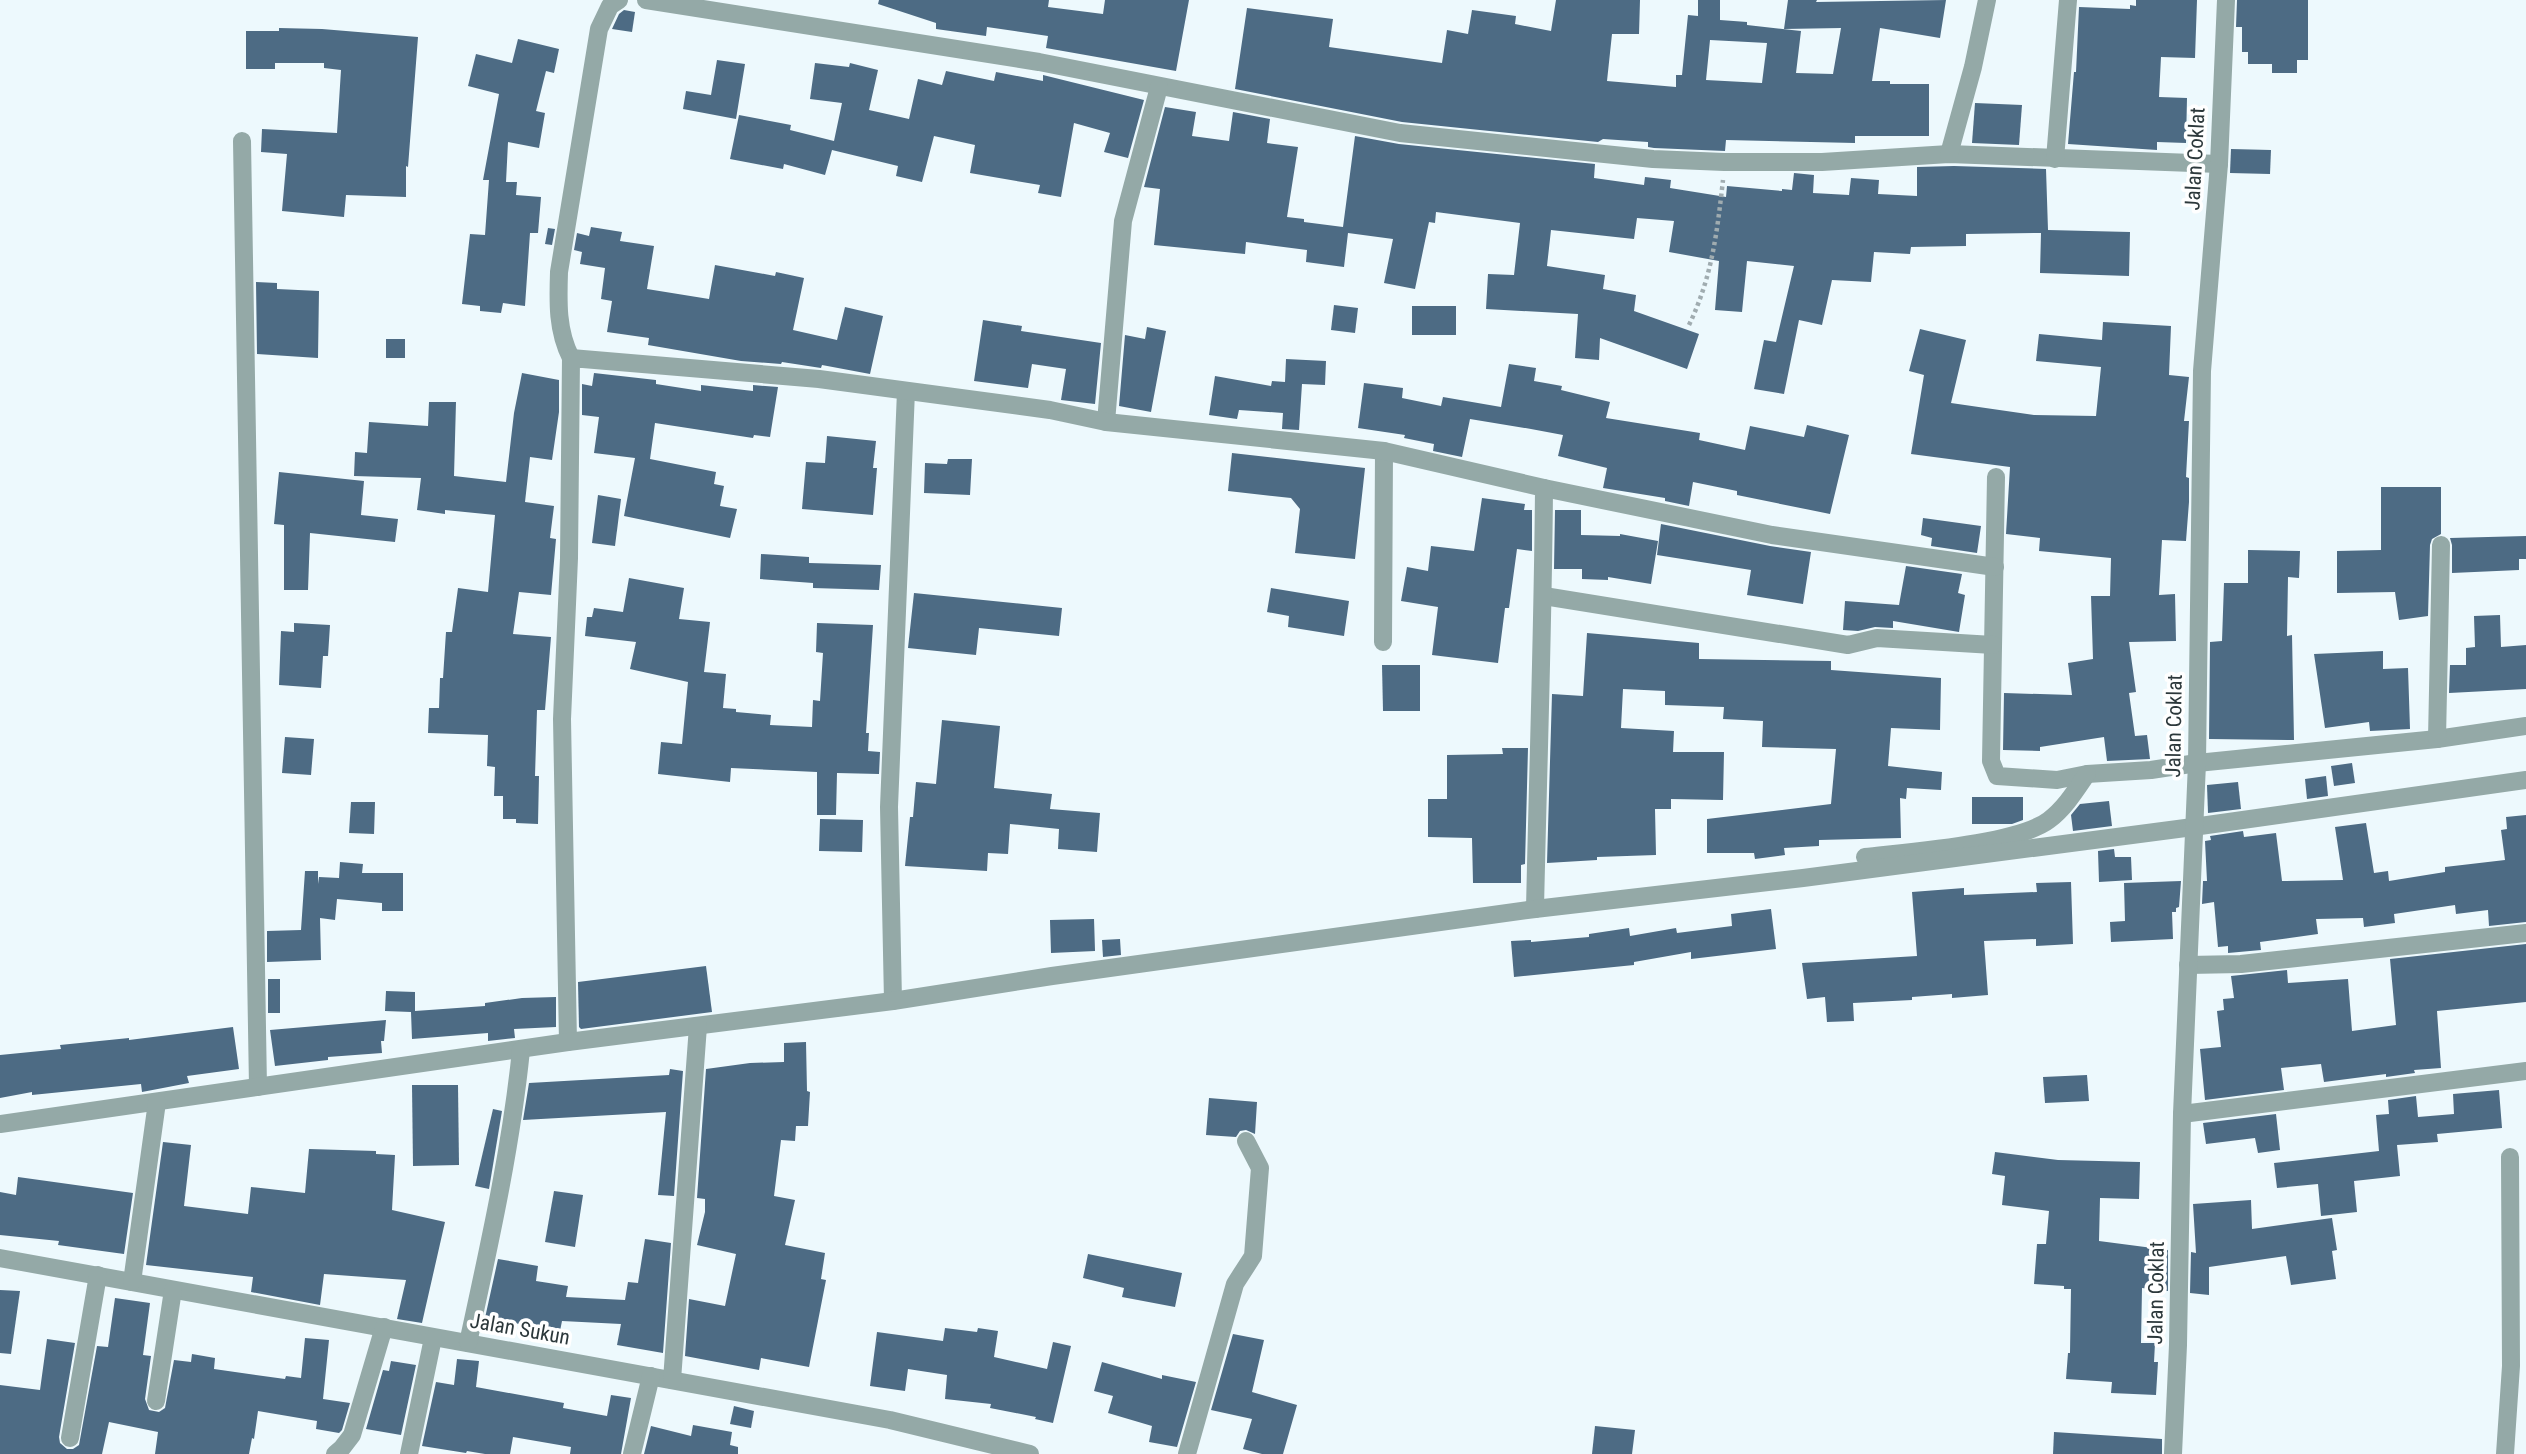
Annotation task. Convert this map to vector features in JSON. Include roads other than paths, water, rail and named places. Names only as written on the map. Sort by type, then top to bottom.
[{"type":"street","points":[[568,1042],[562,719],[569,558],[571,358],[565,346],[557,307],[559,272],[599,29],[610,6],[619,0]]},
{"type":"street","points":[[646,0],[1039,62],[1400,133],[1653,159],[1724,162],[1822,162],[1949,154],[2219,164]]},
{"type":"street","points":[[1949,154],[1973,67],[1987,0]]},
{"type":"street","points":[[2054,159],[2068,0]]},
{"type":"street","name":"Jalan Coklat","points":[[2173,1454],[2178,1345],[2182,1114],[2197,763],[2202,371],[2219,164],[2226,0]]},
{"type":"street","points":[[1106,422],[1123,221],[1159,87]]},
{"type":"street","points":[[242,141],[258,1087]]},
{"type":"street","points":[[571,358],[819,379],[1050,410],[1106,422],[1384,451],[1544,488],[1772,535],[1995,567]]},
{"type":"street","points":[[892,1001],[889,807],[906,391]]},
{"type":"street","points":[[1383,642],[1384,451]]},
{"type":"street","points":[[1996,477],[1991,761],[1997,776],[2057,780],[2526,726]]},
{"type":"street","points":[[1535,909],[1539,693],[1544,596],[1544,488]]},
{"type":"street","points":[[2437,738],[2441,545]]},
{"type":"street","points":[[1544,596],[1848,645],[1877,638],[1993,645]]},
{"type":"street","points":[[1804,878],[1839,863],[1861,858],[2028,831],[2047,822],[2060,811],[2087,775]]},
{"type":"street","points":[[0,1124],[568,1042],[892,1001],[1535,909],[1804,878],[2526,780]]},
{"type":"street","points":[[2189,965],[2241,964],[2526,933]]},
{"type":"street","points":[[672,1380],[698,1026]]},
{"type":"street","points":[[468,1343],[495,1217],[521,1050]]},
{"type":"street","points":[[2182,1114],[2526,1071]]},
{"type":"street","points":[[132,1282],[158,1102]]},
{"type":"street","points":[[1187,1454],[1235,1284],[1253,1256],[1260,1168],[1247,1140]]},
{"type":"street","points":[[2505,1454],[2518,1365],[2510,1157]]},
{"type":"street","name":"Jalan Sukun","points":[[0,1258],[890,1420],[1030,1454]]},
{"type":"street","points":[[70,1438],[98,1275]]},
{"type":"street","points":[[156,1401],[173,1290]]},
{"type":"street","points":[[335,1454],[352,1435],[384,1327]]},
{"type":"street","points":[[409,1454],[433,1338]]},
{"type":"street","points":[[632,1454],[651,1376]]}]
